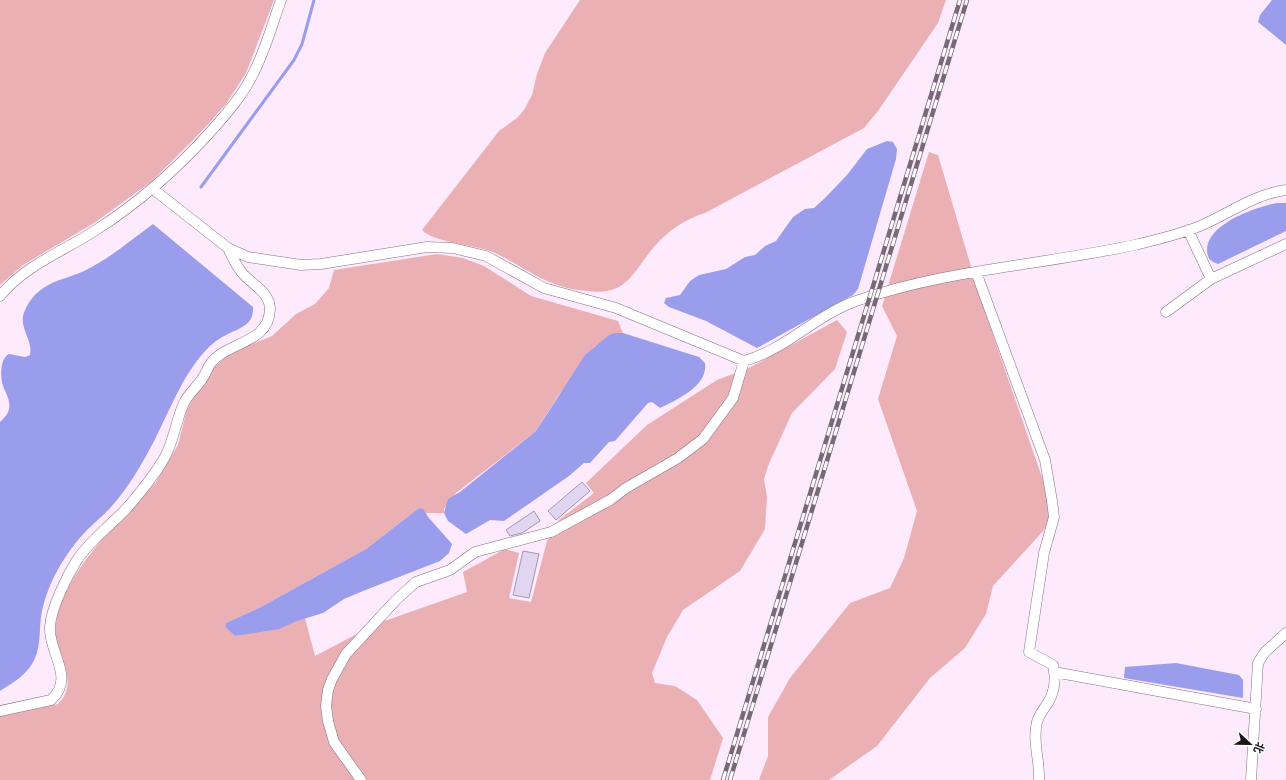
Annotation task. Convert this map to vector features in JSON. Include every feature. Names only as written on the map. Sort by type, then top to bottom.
[{"type":"street","points":[[0,296],[15,279],[98,229],[153,189],[205,138],[243,92],[260,58],[281,0]]},
{"type":"street","points":[[153,189],[228,248],[252,258],[301,264],[321,264],[427,247],[452,248],[486,256],[544,288],[616,308],[744,361],[765,354],[854,302],[889,290],[976,272],[1139,244],[1188,230],[1262,196],[1286,190]]},
{"type":"street","points":[[1188,230],[1211,279]]},
{"type":"street","points":[[1166,312],[1211,279],[1286,244]]},
{"type":"street","points":[[0,711],[50,700],[55,696],[61,683],[62,673],[60,662],[50,638],[50,626],[54,610],[73,567],[99,533],[126,508],[162,463],[172,441],[184,403],[202,380],[211,364],[226,351],[257,336],[266,322],[270,309],[268,297],[243,274],[228,248]]},
{"type":"street","points":[[976,272],[1045,460],[1054,517],[1044,553],[1029,652],[1053,665],[1054,672],[1054,687],[1050,700],[1038,718],[1035,731],[1039,780]]},
{"type":"street","points":[[361,780],[334,742],[328,721],[326,706],[332,679],[351,649],[396,600],[416,582],[450,570],[475,552],[551,532],[610,500],[626,488],[678,458],[703,439],[718,416],[733,398],[744,361]]},
{"type":"street","points":[[1251,780],[1258,662],[1265,652],[1286,633]]},
{"type":"street","points":[[1054,672],[1256,709]]},
{"type":"shaded area","points":[[0,0],[274,0],[246,73],[226,104],[200,133],[152,181],[94,223],[23,265],[0,285]]},
{"type":"shaded area","points":[[580,0],[946,0],[938,23],[878,111],[864,128],[705,213],[683,222],[658,242],[627,281],[611,290],[601,292],[567,288],[555,284],[493,252],[435,238],[422,230],[499,131],[517,118],[524,110],[532,95],[537,74],[545,53]]},
{"type":"shaded area","points":[[929,152],[938,155],[980,297],[1046,489],[1049,520],[1044,530],[993,586],[986,614],[965,648],[930,678],[877,746],[829,780],[759,780],[768,756],[768,717],[790,678],[850,603],[890,588],[904,558],[917,511],[878,399],[897,336],[882,306]]},
{"type":"shaded area","points":[[437,254],[463,258],[484,266],[531,296],[618,321],[623,333],[609,335],[594,347],[558,396],[536,431],[456,493],[444,509],[444,513],[426,513],[419,508],[366,549],[259,608],[226,623],[226,628],[235,636],[305,618],[315,656],[376,624],[467,592],[463,572],[505,549],[519,553],[509,598],[531,602],[547,541],[559,520],[594,493],[586,483],[647,425],[717,380],[749,368],[837,320],[847,332],[835,369],[792,413],[768,466],[764,479],[767,497],[765,529],[740,571],[683,610],[667,637],[652,673],[655,683],[675,686],[697,700],[723,738],[710,780],[0,780],[0,716],[58,704],[65,695],[68,685],[67,675],[56,633],[56,623],[61,603],[70,584],[96,546],[156,482],[178,445],[187,409],[212,369],[232,352],[272,336],[296,314],[315,304],[329,288],[334,270]]},
{"type":"water","points":[[1272,0],[1286,0],[1286,45],[1258,22],[1260,15]]},
{"type":"water","points":[[887,141],[893,142],[897,149],[896,159],[858,289],[853,295],[757,348],[706,321],[669,307],[664,303],[666,298],[680,295],[690,281],[699,275],[726,269],[745,257],[755,255],[765,246],[776,241],[793,217],[805,209],[814,208],[825,198],[847,175],[867,149]]},
{"type":"water","points":[[1277,203],[1286,203],[1286,231],[1218,264],[1210,259],[1207,251],[1209,241],[1223,225],[1234,218],[1257,208]]},
{"type":"water","points":[[153,224],[253,307],[253,313],[245,326],[213,343],[191,369],[177,393],[148,452],[129,484],[111,507],[87,530],[71,549],[52,581],[47,593],[41,617],[39,641],[35,659],[22,676],[0,691],[0,422],[8,413],[9,409],[9,400],[2,382],[2,364],[6,356],[9,354],[25,357],[30,355],[30,345],[24,326],[23,316],[28,304],[36,294],[52,283],[79,273],[102,261]]},
{"type":"water","points":[[623,333],[699,357],[705,363],[705,371],[702,378],[697,385],[683,396],[660,408],[652,402],[648,403],[615,441],[609,442],[590,463],[584,463],[569,476],[504,521],[490,520],[466,534],[448,521],[444,513],[448,499],[460,492],[536,431],[585,355],[609,335]]},
{"type":"water","points":[[419,508],[423,509],[452,544],[449,553],[440,561],[344,599],[323,613],[297,621],[279,629],[235,636],[226,628],[226,623],[259,608],[366,549]]},
{"type":"water","points":[[1176,663],[1239,675],[1243,680],[1243,698],[1124,678],[1125,667]]},
{"type":"building","points":[[582,482],[590,491],[556,520],[548,511]]},
{"type":"building","points":[[534,511],[540,521],[522,533],[510,536],[506,530]]},
{"type":"building","points":[[523,551],[539,554],[529,598],[513,595]]},
{"type":"waterway","points":[[201,187],[294,60],[302,44],[314,0]]},
{"type":"railway","points":[[723,780],[960,0]]},
{"type":"railway","points":[[730,780],[967,0]]}]
